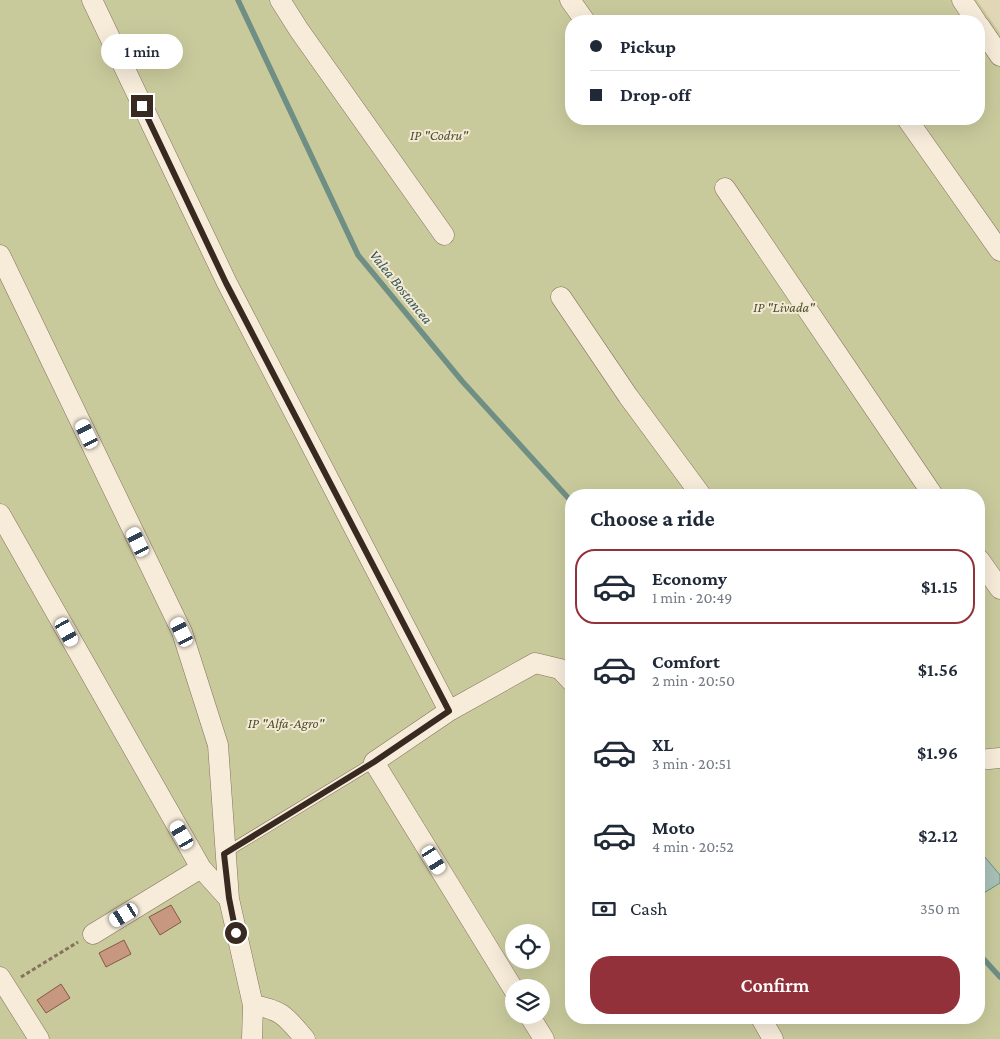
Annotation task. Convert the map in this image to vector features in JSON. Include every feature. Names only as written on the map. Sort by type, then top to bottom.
[{"type":"street","points":[[92,0],[226,283],[449,711]]},
{"type":"street","points":[[280,0],[299,30],[444,235]]},
{"type":"street","points":[[570,0],[581,15]]},
{"type":"street","points":[[962,0],[972,15]]},
{"type":"street","points":[[985,34],[1000,56]]},
{"type":"street","points":[[911,125],[1000,252]]},
{"type":"street","points":[[725,188],[929,489]]},
{"type":"street","points":[[0,255],[182,632],[218,745],[224,854],[229,898],[253,1005],[252,1039]]},
{"type":"street","points":[[561,297],[628,396],[697,489]]},
{"type":"street","points":[[0,514],[201,868],[229,898]]},
{"type":"street","points":[[985,568],[1000,589]]},
{"type":"street","points":[[507,979],[374,762],[449,711],[535,663],[560,669],[565,674]]},
{"type":"street","points":[[985,759],[1000,758]]},
{"type":"street","points":[[93,934],[201,868]]},
{"type":"street","points":[[3,981],[39,1039]]},
{"type":"street","points":[[253,1005],[269,1008],[284,1014],[305,1039]]},
{"type":"street","points":[[535,1024],[544,1039]]},
{"type":"street","points":[[764,1024],[773,1039]]},
{"type":"lane","points":[[224,854],[374,762]]},
{"type":"path","points":[[3,981],[93,934]]},
{"type":"shaded area","points":[[977,0],[1000,0],[1000,33]]},
{"type":"shaded area","points":[[985,857],[1000,875],[1000,883],[985,892]]},
{"type":"green space","name":"IP \"Alfa-Agro\"","points":[[0,0],[977,0],[1000,33],[1000,1039],[0,1039]]},
{"type":"building","points":[[171,905],[181,922],[160,935],[149,917]]},
{"type":"building","points":[[124,940],[131,954],[106,967],[99,953]]},
{"type":"building","points":[[61,984],[70,998],[46,1013],[37,1000]]},
{"type":"waterway","name":"Valea Bostancea","points":[[238,0],[358,255],[462,381],[565,494]]},
{"type":"waterway","name":"Valea Bostancea","points":[[985,961],[1000,977]]},
{"type":"route","points":[[142,106],[226,283],[449,711],[374,762],[224,854],[229,898],[236,933]]},
{"type":"park label","name":"IP \"Codru\"","points":[[439,135]]},
{"type":"park label","name":"IP \"Livada\"","points":[[784,307]]}]
